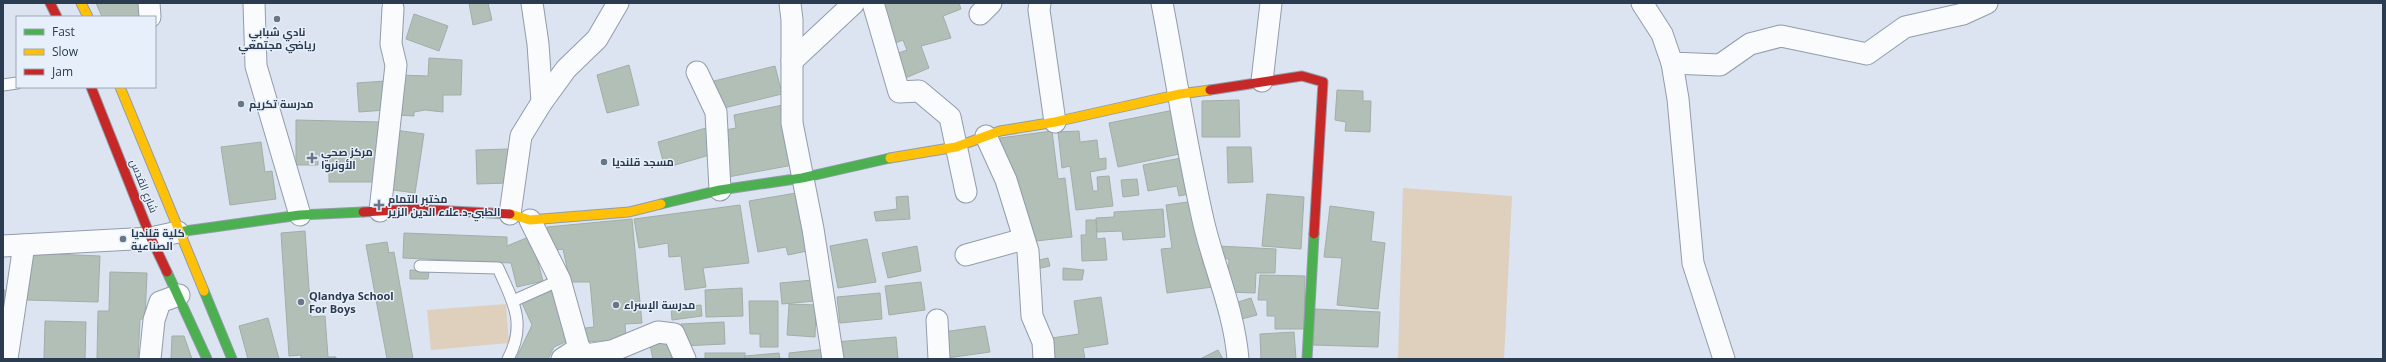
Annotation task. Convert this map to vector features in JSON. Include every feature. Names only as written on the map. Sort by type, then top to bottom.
[{"type":"street","points":[[50,3],[56,16]]},
{"type":"street","points":[[81,3],[88,16]]},
{"type":"street","points":[[150,3],[150,16]]},
{"type":"street","points":[[254,3],[256,66],[300,215]]},
{"type":"street","points":[[532,3],[539,52],[542,102]]},
{"type":"street","points":[[510,214],[521,136],[542,102],[566,69],[597,39],[618,3]]},
{"type":"street","points":[[790,3],[792,123],[813,229],[833,359]]},
{"type":"street","points":[[792,61],[854,3]]},
{"type":"street","points":[[873,3],[899,92],[919,90],[950,117],[966,192]]},
{"type":"street","points":[[1040,3],[1039,10],[1055,122]]},
{"type":"street","points":[[1162,3],[1180,94],[1194,180],[1204,226],[1236,333],[1238,359]]},
{"type":"street","points":[[1262,82],[1271,3]]},
{"type":"street","points":[[1642,3],[1662,34],[1672,63],[1678,99],[1693,263],[1724,359]]},
{"type":"street","points":[[1672,63],[1720,65],[1750,44],[1781,36],[1867,54],[1905,27],[1963,14],[1987,3]]},
{"type":"street","points":[[380,211],[396,65],[390,44],[393,8]]},
{"type":"street","points":[[697,72],[716,112],[720,190]]},
{"type":"street","points":[[3,246],[151,238],[178,232],[300,215],[413,209],[510,214],[530,220],[629,212],[720,190],[802,178],[879,160],[956,147],[1000,131],[1055,122],[1180,94],[1302,76],[1323,82],[1307,359]]},
{"type":"street","name":"شارع القدس","points":[[91,88],[151,238],[179,295],[207,359]]},
{"type":"street","name":"شارع القدس","points":[[123,88],[178,232],[232,359]]},
{"type":"street","points":[[986,136],[1006,180],[1028,251],[1032,316],[1043,342],[1044,359]]},
{"type":"street","points":[[530,220],[560,280],[571,354],[586,355],[612,351],[623,353],[658,332],[674,334],[684,359]]},
{"type":"street","points":[[966,255],[1024,239]]},
{"type":"street","points":[[7,359],[24,245]]},
{"type":"street","points":[[150,359],[154,320],[160,302],[179,295]]},
{"type":"street","points":[[937,320],[939,359]]},
{"type":"lane","points":[[3,85],[16,83]]},
{"type":"lane","points":[[420,266],[498,268],[513,300],[518,326],[515,346],[508,359]]},
{"type":"lane","points":[[513,300],[560,280]]},
{"type":"shaded area","points":[[1403,188],[1512,196],[1504,359],[1398,359]]},
{"type":"shaded area","points":[[506,304],[509,343],[431,350],[427,310]]},
{"type":"building","points":[[96,3],[138,3],[139,16],[102,16]]},
{"type":"building","points":[[469,3],[488,3],[492,20],[473,25]]},
{"type":"building","points":[[877,3],[959,3],[961,9],[943,16],[951,38],[921,46],[929,68],[903,79],[893,55],[907,50],[903,40],[893,44]]},
{"type":"building","points":[[414,14],[448,26],[439,51],[406,39]]},
{"type":"building","points":[[429,58],[462,60],[461,95],[443,95],[443,112],[425,110],[414,112],[414,116],[397,115],[399,75],[428,76]]},
{"type":"building","points":[[629,65],[639,105],[607,113],[597,75]]},
{"type":"building","points":[[775,66],[782,94],[720,109],[714,81]]},
{"type":"building","points":[[385,81],[386,110],[359,112],[357,83]]},
{"type":"building","points":[[1337,90],[1363,91],[1363,101],[1371,101],[1370,132],[1345,131],[1346,122],[1335,120]]},
{"type":"building","points":[[1239,100],[1240,137],[1202,137],[1202,101]]},
{"type":"building","points":[[783,105],[793,165],[728,177],[720,131],[736,128],[734,115]]},
{"type":"building","points":[[1174,110],[1184,153],[1118,167],[1109,123]]},
{"type":"building","points":[[296,120],[379,122],[378,182],[329,182],[329,156],[318,156],[318,165],[296,165]]},
{"type":"building","points":[[706,128],[713,154],[665,168],[658,142]]},
{"type":"building","points":[[395,130],[424,134],[415,193],[386,189]]},
{"type":"building","points":[[1052,131],[1058,179],[1065,178],[1072,237],[1027,242],[1021,193],[1017,194],[1004,173],[1000,138]]},
{"type":"building","points":[[1079,131],[1080,142],[1097,140],[1099,159],[1106,158],[1106,169],[1090,172],[1093,191],[1098,191],[1097,177],[1109,176],[1113,206],[1076,210],[1070,166],[1062,168],[1058,132]]},
{"type":"building","points":[[261,142],[265,172],[272,171],[276,199],[230,205],[221,147]]},
{"type":"building","points":[[1227,147],[1251,147],[1253,182],[1228,183]]},
{"type":"building","points":[[509,149],[509,183],[477,184],[476,150]]},
{"type":"building","points":[[1187,157],[1194,193],[1179,196],[1177,186],[1148,191],[1143,165]]},
{"type":"building","points":[[1137,179],[1139,195],[1123,197],[1121,180]]},
{"type":"building","points":[[796,193],[807,251],[788,255],[786,247],[758,252],[749,201]]},
{"type":"building","points":[[1267,194],[1304,197],[1301,249],[1262,246]]},
{"type":"building","points":[[908,196],[910,219],[876,221],[874,212],[897,209],[896,197]]},
{"type":"building","points":[[1195,201],[1203,265],[1210,264],[1213,287],[1167,293],[1161,249],[1172,248],[1166,205]]},
{"type":"building","points":[[740,205],[749,263],[703,268],[706,287],[685,290],[681,256],[669,257],[668,243],[639,248],[634,219]]},
{"type":"building","points":[[1330,206],[1374,212],[1371,241],[1385,243],[1378,309],[1337,305],[1342,258],[1324,257]]},
{"type":"building","points":[[1163,209],[1165,237],[1123,240],[1122,231],[1097,232],[1096,218],[1114,217],[1114,212]]},
{"type":"building","points":[[632,219],[642,323],[625,324],[626,339],[586,342],[585,328],[594,327],[590,282],[570,282],[563,249],[549,251],[547,227]]},
{"type":"building","points":[[1086,220],[1096,220],[1097,239],[1105,238],[1107,260],[1082,261],[1081,235],[1086,235]]},
{"type":"building","points":[[305,231],[311,317],[325,316],[328,357],[336,357],[336,359],[301,359],[301,355],[289,356],[281,233]]},
{"type":"building","points":[[404,233],[507,237],[507,246],[531,236],[543,281],[517,287],[511,263],[403,258]]},
{"type":"building","points":[[867,239],[876,282],[838,288],[830,246]]},
{"type":"building","points":[[387,242],[389,253],[394,252],[413,359],[387,359],[366,245]]},
{"type":"building","points":[[917,246],[921,271],[888,278],[882,253]]},
{"type":"building","points":[[1218,246],[1276,249],[1275,273],[1256,273],[1255,293],[1227,292],[1229,259],[1218,258]]},
{"type":"building","points":[[29,253],[100,256],[98,302],[27,300]]},
{"type":"building","points":[[1048,258],[1050,266],[1037,269],[1035,261]]},
{"type":"building","points":[[1063,268],[1084,270],[1082,280],[1063,280]]},
{"type":"building","points":[[410,270],[429,271],[428,279],[410,279]]},
{"type":"building","points":[[110,272],[147,273],[145,319],[140,319],[138,359],[97,359],[98,311],[109,311]]},
{"type":"building","points":[[1260,275],[1305,276],[1304,329],[1275,329],[1275,316],[1267,316],[1267,300],[1258,300]]},
{"type":"building","points":[[813,280],[815,301],[782,304],[780,283]]},
{"type":"building","points":[[921,282],[925,310],[889,315],[885,286]]},
{"type":"building","points":[[742,288],[743,316],[706,317],[705,290]]},
{"type":"building","points":[[3,290],[5,290],[4,315],[3,315]]},
{"type":"building","points":[[551,291],[572,339],[554,347],[548,359],[516,359],[532,325],[522,303]]},
{"type":"building","points":[[880,293],[882,319],[840,323],[837,297]]},
{"type":"building","points":[[1101,297],[1108,344],[1083,348],[1085,359],[1055,359],[1052,338],[1079,334],[1074,301]]},
{"type":"building","points":[[1251,298],[1257,315],[1238,320],[1232,304]]},
{"type":"building","points":[[749,301],[778,301],[778,347],[760,347],[760,334],[750,334]]},
{"type":"building","points":[[789,304],[816,305],[815,337],[787,335]]},
{"type":"building","points":[[701,305],[702,316],[672,320],[671,308]]},
{"type":"building","points":[[1315,309],[1380,312],[1378,347],[1313,345]]},
{"type":"building","points":[[268,318],[279,359],[248,359],[239,326]]},
{"type":"building","points":[[45,321],[86,322],[85,359],[44,359]]},
{"type":"building","points":[[724,322],[725,344],[681,346],[681,324]]},
{"type":"building","points":[[985,326],[990,352],[947,358],[943,332]]},
{"type":"building","points":[[1294,332],[1296,359],[1261,359],[1260,334]]},
{"type":"building","points":[[172,336],[184,336],[192,359],[171,359]]},
{"type":"building","points":[[896,337],[898,359],[836,359],[835,342]]},
{"type":"building","points":[[668,341],[672,359],[653,359],[650,345]]},
{"type":"building","points":[[826,349],[827,359],[789,359],[789,353]]},
{"type":"building","points":[[1218,350],[1223,359],[1200,359]]},
{"type":"building","points":[[705,353],[745,353],[745,359],[705,359]]},
{"type":"building","points":[[779,353],[780,359],[745,359],[745,356]]},
{"type":"traffic: fast","points":[[661,204],[720,190],[802,178],[890,158]]},
{"type":"traffic: fast","points":[[178,232],[300,215],[363,212]]},
{"type":"traffic: fast","points":[[1307,359],[1314,234]]},
{"type":"traffic: fast","points":[[167,272],[207,359]]},
{"type":"traffic: fast","points":[[204,291],[232,359]]},
{"type":"traffic: slow","points":[[81,3],[88,16]]},
{"type":"traffic: slow","points":[[120,88],[204,291]]},
{"type":"traffic: slow","points":[[890,158],[956,147],[1000,131],[1055,122],[1180,94],[1210,90]]},
{"type":"traffic: slow","points":[[510,214],[530,220],[629,212],[661,204]]},
{"type":"traffic: jam","points":[[50,3],[56,16]]},
{"type":"traffic: jam","points":[[1210,90],[1302,76],[1323,82],[1314,234]]},
{"type":"traffic: jam","points":[[91,88],[151,238],[167,272]]},
{"type":"traffic: jam","points":[[363,212],[413,209],[510,214]]},
{"type":"place","name":"نادي شبابي رياضي مجتمعي","points":[[277,19]]},
{"type":"place","name":"مدرسة تكريم","points":[[241,104]]},
{"type":"place","name":"مركز صحي الأونروا","points":[[312,158]]},
{"type":"place","name":"مسجد قلنديا","points":[[604,162]]},
{"type":"place","name":"مختبر التمام الطبي-د.علاء الدين الزير","points":[[379,205]]},
{"type":"place","name":"كلية قلنديا الصناعية","points":[[123,239]]},
{"type":"place","name":"Qlandya School For Boys","points":[[301,302]]},
{"type":"place","name":"مدرسة الإسراء","points":[[616,305]]}]
